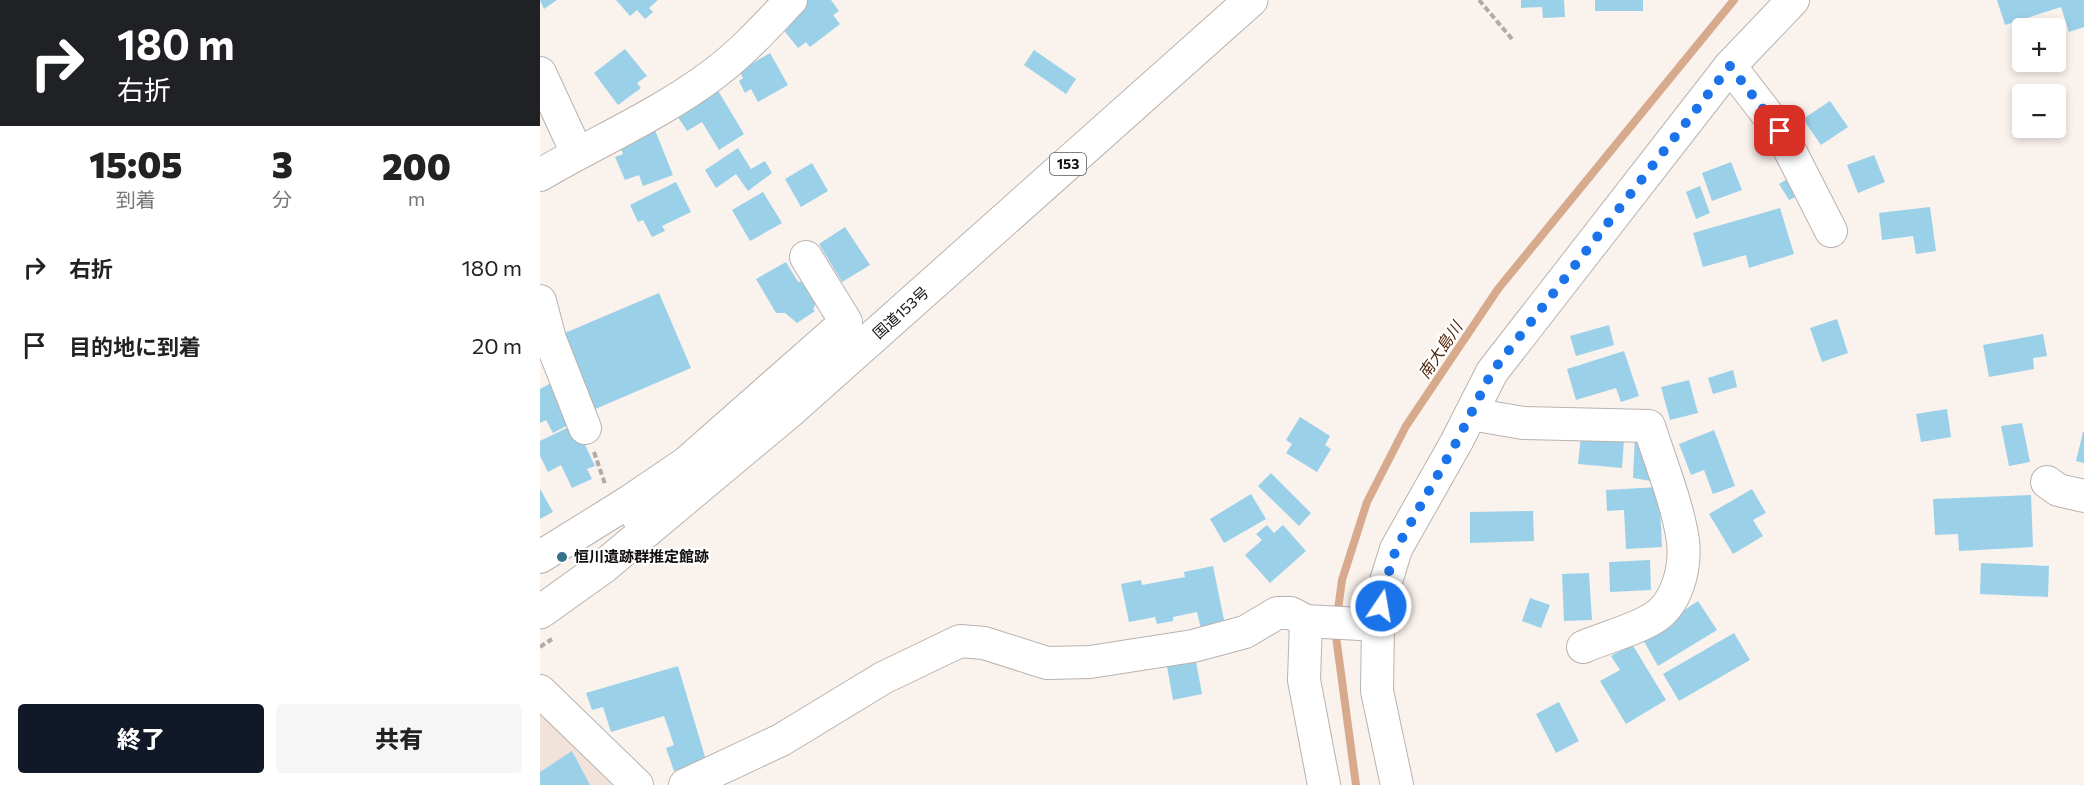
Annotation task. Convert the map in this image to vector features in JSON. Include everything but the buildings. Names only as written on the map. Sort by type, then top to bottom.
[{"type":"highway","name":"国道153号","points":[[540,612],[603,567],[791,411],[1251,0]]},
{"type":"street","points":[[540,175],[658,111],[716,72],[755,38],[791,0]]},
{"type":"street","points":[[1397,785],[1377,691],[1371,624],[1396,549],[1492,372],[1730,66],[1793,0]]},
{"type":"street","points":[[1730,66],[1780,131],[1831,231]]},
{"type":"street","points":[[540,73],[577,153]]},
{"type":"street","points":[[540,557],[621,507],[686,463],[846,322],[806,257]]},
{"type":"street","points":[[540,301],[550,339],[585,428]]},
{"type":"street","points":[[1471,414],[1523,423],[1649,426],[1683,541],[1681,574],[1667,607],[1653,619],[1583,647]]},
{"type":"street","points":[[2047,482],[2058,490],[2084,496]]},
{"type":"street","points":[[621,507],[648,530]]},
{"type":"street","points":[[685,785],[782,740],[883,678],[960,641],[984,643],[1047,663],[1090,662],[1193,646],[1245,632],[1277,613],[1291,613],[1316,622],[1371,624]]},
{"type":"street","points":[[1316,622],[1304,680],[1324,785]]},
{"type":"street","points":[[540,691],[637,785]]},
{"type":"path","points":[[1479,0],[1512,39]]},
{"type":"path","points":[[585,428],[621,507]]},
{"type":"shaded area","points":[[540,710],[574,745],[613,785],[540,785]]},
{"type":"waterway","name":"南大島川","points":[[1337,617],[1342,580],[1367,502],[1406,426],[1498,289],[1734,0]]},
{"type":"waterway","name":"南大島川","points":[[1335,629],[1356,785]]},
{"type":"place","name":"恒川遺跡群推定館跡","points":[[562,557]]},
{"type":"route","points":[[1381,606],[1396,549],[1457,441],[1492,372],[1730,66],[1780,131]]}]
